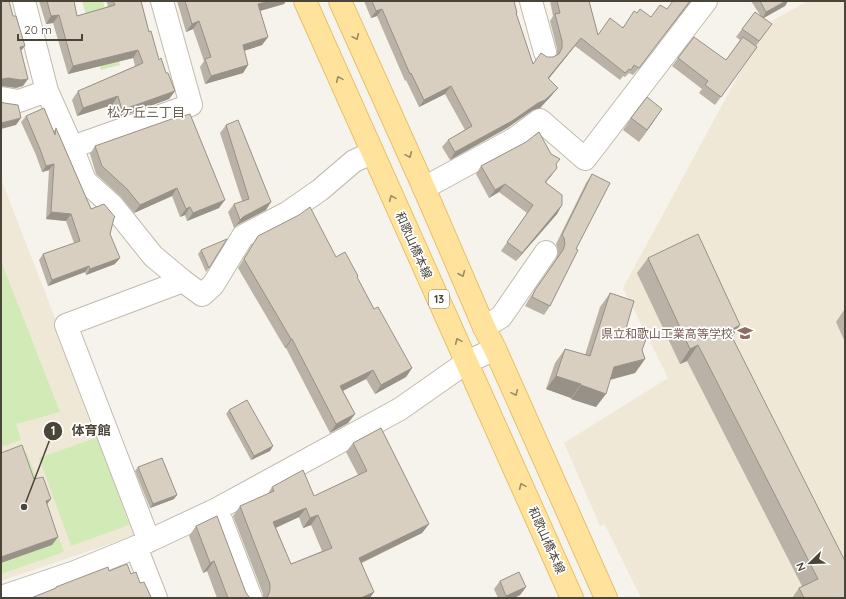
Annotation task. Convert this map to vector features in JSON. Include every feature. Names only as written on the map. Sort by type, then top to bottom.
[{"type":"main road","name":"和歌山橋本線","points":[[305,1],[572,598]]},
{"type":"main road","name":"13","points":[[340,1],[606,598]]},
{"type":"street","points":[[24,1],[47,91],[72,147],[85,181],[113,206],[153,256],[202,295],[213,285],[243,236],[288,213],[320,190],[354,162],[372,153]]},
{"type":"street","points":[[72,147],[191,105],[162,1]]},
{"type":"street","points":[[531,1],[544,52]]},
{"type":"street","points":[[424,188],[514,139],[540,120],[585,159],[706,1]]},
{"type":"street","points":[[1,98],[19,101],[47,91]]},
{"type":"street","points":[[484,326],[501,317],[546,252]]},
{"type":"street","points":[[156,598],[143,544],[66,326],[183,281]]},
{"type":"street","points":[[7,596],[75,572],[143,544],[217,509],[400,409],[467,362],[495,349]]},
{"type":"street","points":[[217,509],[251,598]]},
{"type":"shaded area","name":"県立和歌山工業高等学校","points":[[808,1],[845,1],[845,598],[641,598],[605,525],[600,526],[564,443],[668,378],[623,288],[766,24]]},
{"type":"shaded area","points":[[1,179],[139,534],[1,581]]},
{"type":"green space","points":[[82,1],[103,1],[120,65],[101,70]]},
{"type":"green space","points":[[1,261],[60,412],[16,424],[21,440],[1,447]]},
{"type":"green space","points":[[98,437],[129,525],[71,546],[39,458]]},
{"type":"green space","points":[[27,453],[64,552],[1,574],[1,463]]},
{"type":"building","points":[[1,1],[9,1],[13,16],[16,16],[25,46],[20,47],[28,79],[21,80],[8,78],[1,80]]},
{"type":"building","points":[[47,1],[74,1],[77,16],[115,5],[113,1],[141,1],[149,32],[151,31],[159,60],[161,58],[166,73],[168,73],[175,91],[122,110],[118,96],[83,108],[78,91],[143,63],[138,50],[73,66],[59,15],[51,16]]},
{"type":"building","points":[[185,1],[271,1],[258,4],[268,37],[243,45],[248,65],[211,76],[205,59],[211,57],[199,21],[192,24]]},
{"type":"building","points":[[372,1],[514,1],[516,13],[533,64],[541,53],[547,57],[553,57],[559,54],[562,48],[562,41],[555,14],[560,13],[557,1],[589,1],[598,35],[610,18],[623,28],[634,11],[637,13],[640,9],[651,17],[660,5],[667,9],[673,1],[690,1],[639,68],[634,65],[631,70],[629,69],[625,73],[581,38],[548,78],[558,88],[545,100],[538,103],[512,121],[455,152],[448,140],[472,126],[451,86],[424,100],[411,73],[410,74],[382,9],[376,11]]},
{"type":"building","points":[[760,1],[786,1],[766,12]]},
{"type":"building","points":[[755,12],[772,24],[759,41],[742,29]]},
{"type":"building","points":[[694,37],[726,60],[743,37],[757,47],[721,97],[705,85],[708,81],[678,58]]},
{"type":"building","points":[[647,97],[662,109],[647,130],[631,118]]},
{"type":"building","points":[[1,102],[18,105],[21,118],[1,123]]},
{"type":"building","points":[[44,108],[55,135],[56,128],[91,209],[104,204],[115,217],[110,234],[120,258],[90,269],[89,266],[52,280],[43,254],[80,241],[71,214],[51,212],[54,164],[46,166],[26,116]]},
{"type":"building","points":[[190,114],[225,200],[193,213],[190,207],[186,209],[177,188],[140,205],[127,189],[102,166],[95,146],[183,115]]},
{"type":"building","points":[[238,120],[271,202],[240,220],[234,204],[249,199],[226,125]]},
{"type":"building","points":[[539,132],[551,154],[560,159],[556,164],[557,168],[545,182],[562,195],[562,205],[522,253],[507,242],[533,205],[505,184],[495,190],[481,166],[526,142]]},
{"type":"building","points":[[592,174],[610,183],[576,249],[578,250],[550,306],[532,297],[535,290],[563,250],[565,244],[562,235]]},
{"type":"building","points":[[310,207],[336,257],[345,252],[374,309],[378,307],[412,368],[381,385],[373,370],[340,386],[355,414],[336,424],[292,339],[244,259],[258,236],[299,215]]},
{"type":"building","points":[[698,234],[740,325],[729,331],[845,561],[845,598],[804,598],[799,588],[818,579],[698,345],[690,349],[648,258]]},
{"type":"building","points":[[227,239],[209,268],[201,250]]},
{"type":"building","points":[[610,293],[634,301],[625,332],[646,339],[642,350],[645,359],[614,367],[606,394],[556,376],[565,349],[590,356]]},
{"type":"building","points":[[247,400],[273,446],[254,456],[229,410]]},
{"type":"building","points":[[381,428],[429,524],[359,558],[374,592],[361,598],[265,598],[268,596],[270,584],[240,506],[274,491],[272,487],[303,470],[314,496],[367,471],[353,443]],"holes":[[[306,508],[310,518],[318,515],[332,548],[291,564],[273,522]]]},
{"type":"building","points":[[22,445],[34,479],[43,477],[51,499],[46,501],[58,537],[1,557],[1,453]]},
{"type":"building","points":[[162,458],[177,495],[153,504],[138,467]]},
{"type":"building","points":[[217,516],[246,593],[250,598],[228,598],[214,561],[210,563],[196,526]]},
{"type":"building","points":[[127,564],[131,574],[136,572],[140,583],[144,582],[151,597],[150,598],[31,598],[108,567],[109,571]]},
{"type":"building","points":[[519,572],[526,587],[506,596],[500,581]]},
{"type":"place","name":"県立和歌山工業高等学校","points":[[745,333]]},
{"type":"place","name":"体育館","points":[[24,507]]},
{"type":"district","name":"松ケ丘三丁目","points":[[146,112]]}]
